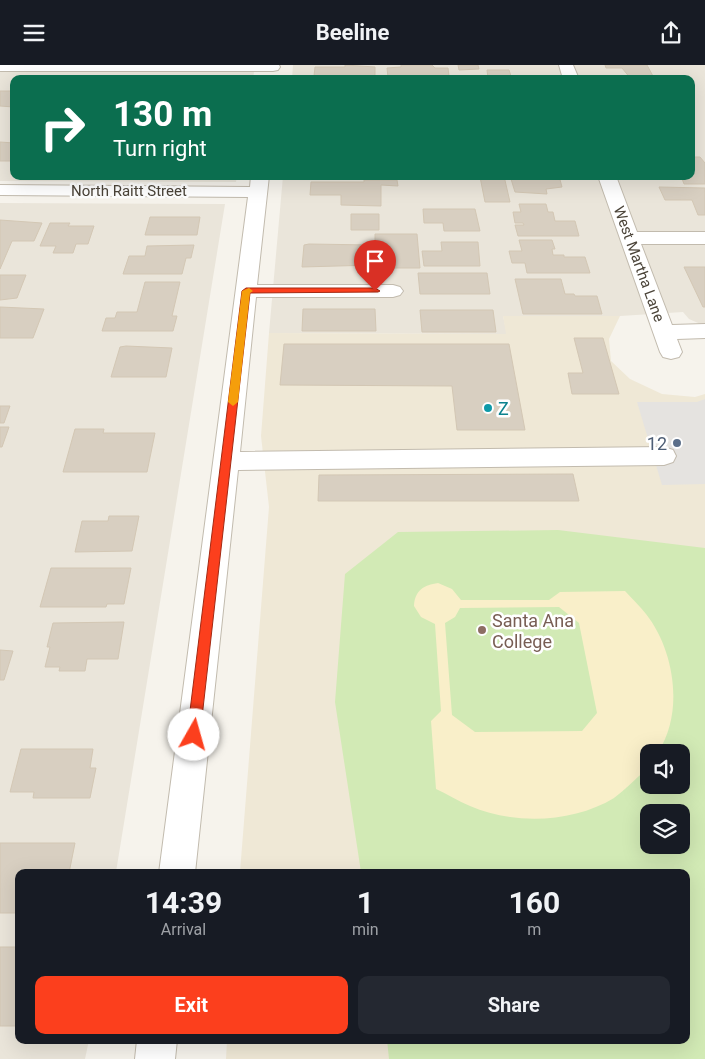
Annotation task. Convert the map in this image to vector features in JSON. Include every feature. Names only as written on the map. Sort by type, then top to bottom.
[{"type":"street","points":[[0,67],[273,70]]},
{"type":"street","name":"West Martha Lane","points":[[609,180],[670,352]]},
{"type":"street","points":[[177,869],[259,184]]},
{"type":"street","name":"North Raitt Street","points":[[0,190],[259,184]]},
{"type":"street","points":[[630,238],[705,238]]},
{"type":"street","points":[[246,291],[393,291]]},
{"type":"street","points":[[663,332],[705,331]]},
{"type":"street","points":[[226,461],[664,456]]},
{"type":"street","points":[[155,1059],[157,1044]]},
{"type":"shaded area","points":[[0,65],[255,65],[254,75],[10,75],[10,180],[236,180],[236,182],[0,181]]},
{"type":"shaded area","points":[[293,65],[705,65],[705,326],[689,319],[683,312],[620,316],[503,316],[507,334],[269,333],[283,180],[695,180],[695,75],[292,75]]},
{"type":"shaded area","points":[[0,203],[225,204],[116,869],[15,869],[15,1044],[88,1044],[85,1059],[0,1059]]},
{"type":"shaded area","name":"Santa Ana College","points":[[503,316],[620,316],[609,339],[611,361],[630,379],[662,394],[695,397],[705,394],[705,1059],[226,1059],[227,1044],[690,1044],[690,869],[240,869],[269,507],[261,436],[269,333],[506,334]]},
{"type":"shaded area","name":"12","points":[[705,399],[705,484],[662,485],[637,402],[697,402]]},
{"type":"green space","points":[[558,530],[705,548],[705,1059],[389,1059],[387,1044],[690,1044],[690,869],[361,869],[335,702],[345,574],[398,532]]},
{"type":"sand","points":[[438,583],[452,589],[461,600],[549,600],[560,592],[625,591],[644,611],[656,629],[664,646],[673,682],[671,719],[666,736],[662,744],[640,744],[640,776],[614,798],[598,806],[562,817],[543,819],[505,816],[487,812],[436,789],[431,721],[441,711],[435,624],[421,617],[414,606],[418,592],[425,587]],"holes":[[[559,607],[579,623],[597,713],[582,731],[475,732],[452,715],[445,623],[455,617],[460,608]]]},
{"type":"building","points":[[345,65],[375,67],[375,75],[314,75],[315,67],[345,67]]},
{"type":"building","points":[[401,65],[432,65],[435,68],[448,68],[449,75],[388,75],[387,68],[401,67]]},
{"type":"building","points":[[458,65],[478,65],[479,69],[459,70]]},
{"type":"building","points":[[605,65],[647,65],[652,75],[628,75],[622,68],[606,68]]},
{"type":"building","points":[[487,70],[509,70],[511,75],[488,75]]},
{"type":"building","points":[[0,91],[10,91],[10,107],[0,106]]},
{"type":"building","points":[[0,142],[10,143],[10,161],[0,161]]},
{"type":"building","points":[[695,157],[700,157],[705,163],[705,184],[684,184],[682,180],[695,180]]},
{"type":"building","points":[[364,180],[397,180],[398,186],[381,185],[381,206],[341,205],[341,195],[310,195],[311,182],[364,182]]},
{"type":"building","points":[[481,180],[505,180],[510,202],[485,202]]},
{"type":"building","points":[[511,180],[560,180],[562,187],[546,189],[547,194],[515,192]]},
{"type":"building","points":[[659,187],[705,188],[705,215],[698,215],[692,200],[665,200]]},
{"type":"building","points":[[519,204],[546,204],[548,212],[553,212],[555,221],[575,221],[579,236],[518,236],[515,225],[524,225],[523,223],[515,223],[513,212],[521,212]]},
{"type":"building","points":[[423,209],[475,209],[480,231],[444,231],[443,223],[424,223]]},
{"type":"building","points":[[351,214],[379,214],[379,230],[351,230]]},
{"type":"building","points":[[150,217],[200,217],[197,235],[145,235]]},
{"type":"building","points":[[0,220],[42,223],[34,241],[12,241],[0,269]]},
{"type":"building","points":[[50,223],[70,223],[68,226],[94,226],[88,244],[76,244],[73,253],[53,253],[56,246],[40,246]]},
{"type":"building","points":[[375,234],[417,234],[420,268],[393,268],[392,264],[375,263]]},
{"type":"building","points":[[519,240],[552,240],[555,249],[552,249],[553,255],[585,257],[590,273],[527,273],[525,263],[512,263],[509,251],[522,251]]},
{"type":"building","points":[[441,242],[478,242],[480,266],[424,266],[422,251],[442,251]]},
{"type":"building","points":[[194,245],[191,258],[186,258],[182,274],[123,274],[129,256],[145,256],[147,246]]},
{"type":"building","points":[[304,245],[372,245],[373,265],[302,267]]},
{"type":"building","points":[[684,267],[705,267],[705,307],[703,307]]},
{"type":"building","points":[[418,273],[487,273],[490,294],[420,294]]},
{"type":"building","points":[[0,275],[26,275],[17,298],[0,300]]},
{"type":"building","points":[[515,279],[561,279],[565,294],[597,296],[602,314],[523,314]]},
{"type":"building","points":[[145,282],[180,282],[172,316],[177,316],[173,331],[102,331],[106,318],[115,318],[117,312],[137,312]]},
{"type":"building","points":[[0,307],[44,309],[33,338],[0,338]]},
{"type":"building","points":[[303,309],[375,309],[376,331],[302,331]]},
{"type":"building","points":[[420,310],[493,310],[496,332],[422,332]]},
{"type":"building","points":[[574,338],[603,338],[619,394],[572,394],[568,373],[583,373]]},
{"type":"building","name":"Z","points":[[284,344],[509,344],[525,430],[457,430],[452,386],[280,385]]},
{"type":"building","points":[[120,347],[172,348],[166,377],[111,377]]},
{"type":"building","points":[[0,406],[10,406],[4,423],[0,423]]},
{"type":"building","points":[[0,427],[9,427],[2,447],[0,447]]},
{"type":"building","points":[[75,429],[104,429],[103,433],[155,433],[147,472],[63,472]]},
{"type":"building","points":[[573,474],[579,501],[318,501],[319,475]]},
{"type":"building","points":[[109,516],[139,516],[132,551],[75,552],[82,521],[108,521]]},
{"type":"building","points":[[51,568],[131,568],[124,604],[107,604],[106,607],[40,607]]},
{"type":"building","points":[[124,622],[118,659],[87,659],[85,671],[59,671],[60,667],[45,667],[50,647],[47,647],[53,623]]},
{"type":"building","points":[[0,650],[13,651],[4,680],[0,680]]},
{"type":"building","points":[[21,749],[93,749],[90,768],[96,768],[90,798],[33,798],[34,792],[10,792]]},
{"type":"building","points":[[0,843],[75,843],[70,869],[15,869],[15,913],[0,913]]},
{"type":"building","points":[[0,947],[15,947],[15,1026],[0,1026]]},
{"type":"slow traffic","points":[[233,402],[246,291],[249,291]]},
{"type":"place","name":"Z","points":[[488,408]]},
{"type":"place","name":"12","points":[[677,443]]},
{"type":"place","name":"Santa Ana College","points":[[482,630]]},
{"type":"route","points":[[194,735],[246,291],[375,291]]}]
